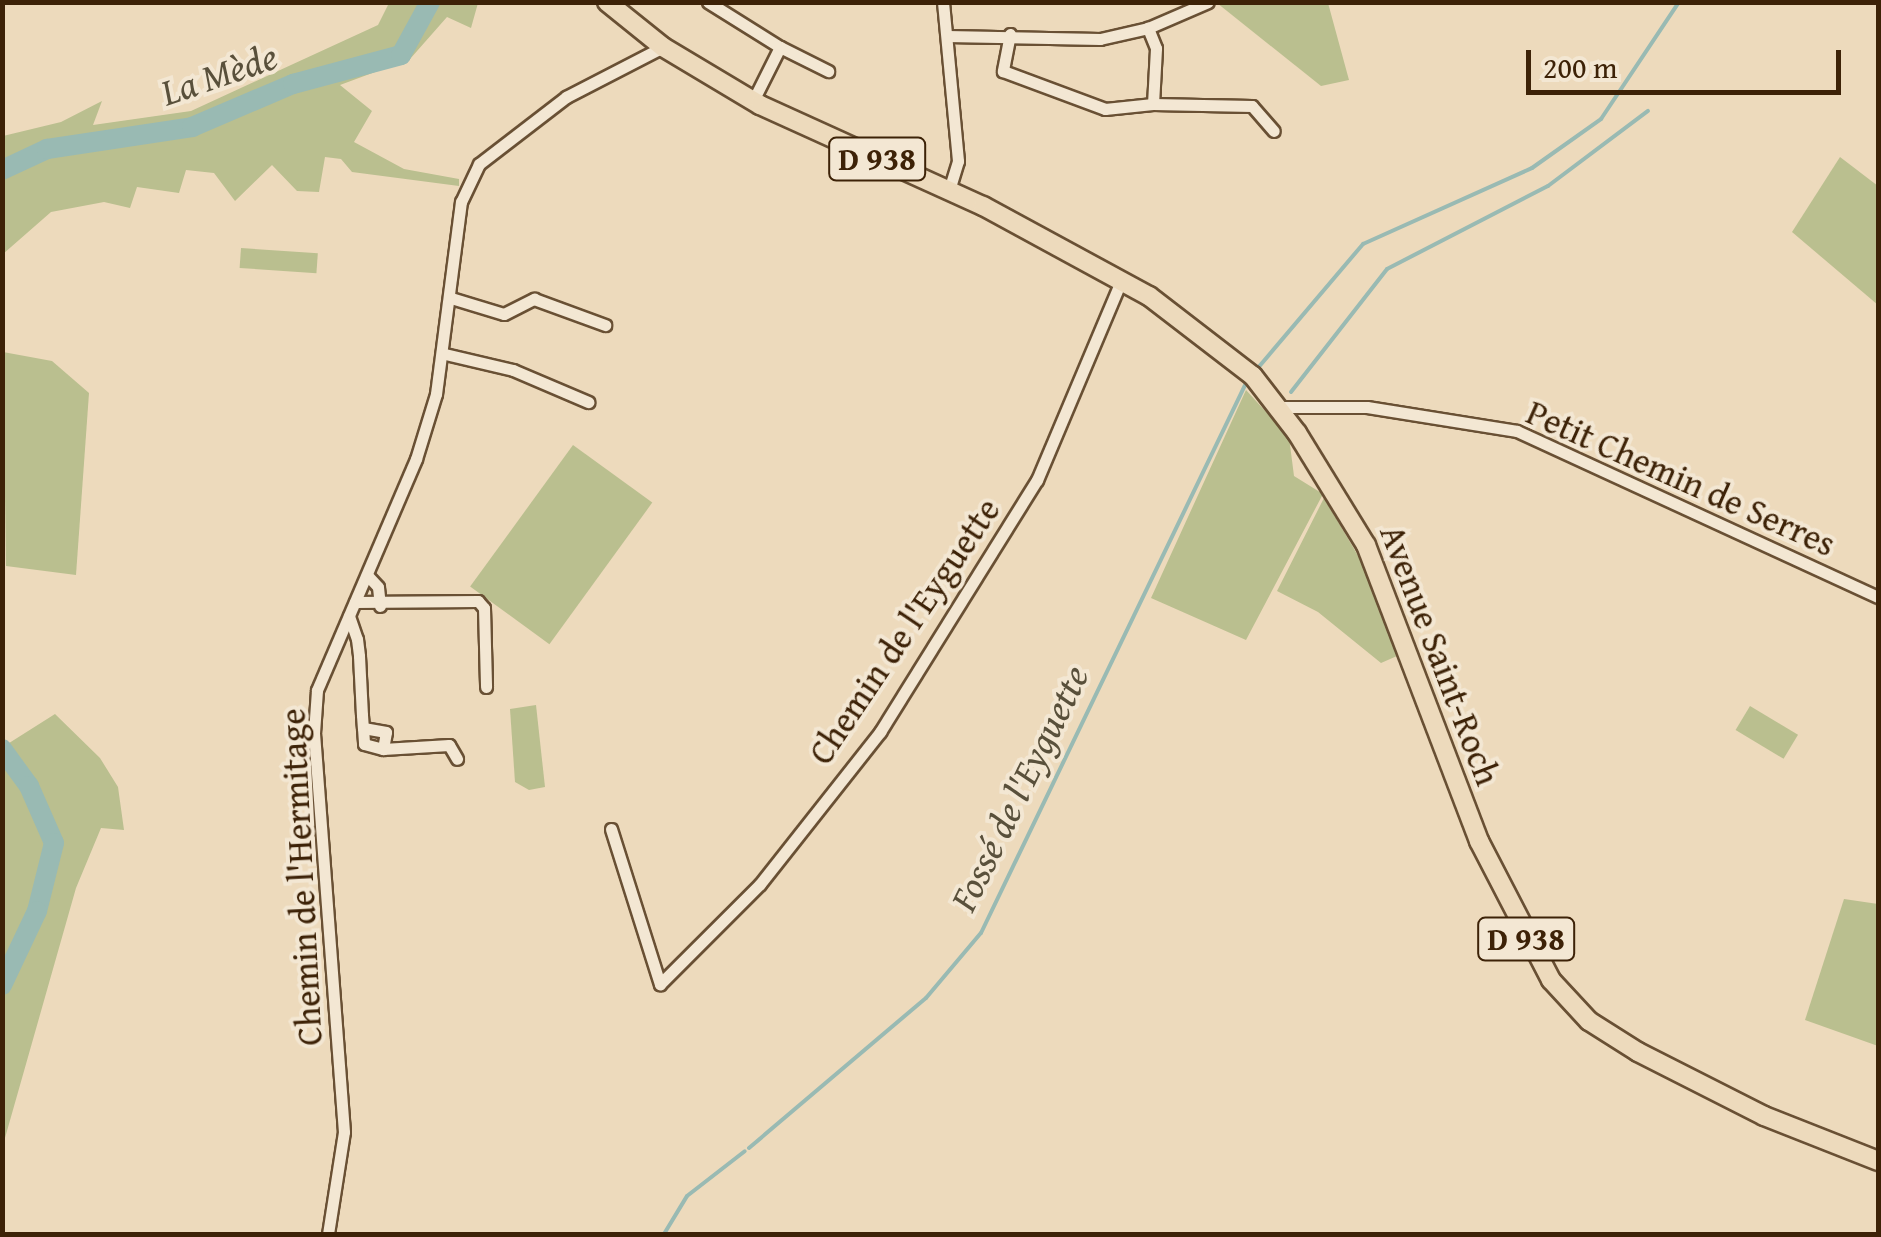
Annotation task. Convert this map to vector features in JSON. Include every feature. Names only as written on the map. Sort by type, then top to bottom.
[{"type":"main road","name":"Avenue Saint-Roch","points":[[607,2],[663,47],[753,100],[950,190],[1121,281],[1189,322],[1253,376],[1279,407],[1366,545],[1479,841],[1551,980],[1590,1021],[1638,1052],[1764,1116],[1878,1160]]},
{"type":"street","points":[[708,2],[780,47],[828,71]]},
{"type":"street","points":[[942,2],[958,161],[950,190]]},
{"type":"street","points":[[948,36],[1010,34],[1100,39],[1148,28],[1208,2]]},
{"type":"street","points":[[1148,28],[1156,48],[1153,104]]},
{"type":"street","points":[[1010,34],[1003,72],[1105,109],[1153,104],[1252,106],[1274,131]]},
{"type":"street","name":"Chemin de l'Hermitage","points":[[328,1234],[344,1132],[314,712],[322,674],[416,459],[445,354],[461,202],[478,164],[566,97],[663,47]]},
{"type":"street","points":[[753,100],[780,47]]},
{"type":"street","name":"Chemin de l'Eyguette","points":[[611,829],[660,984],[760,884],[880,732],[1037,480],[1121,281]]},
{"type":"street","points":[[451,298],[504,314],[534,298],[606,324]]},
{"type":"street","points":[[445,354],[512,370],[588,402]]},
{"type":"street","name":"Petit Chemin de Serres","points":[[1279,407],[1366,407],[1517,431],[1878,597]]},
{"type":"street","points":[[368,575],[378,588],[380,606]]},
{"type":"street","points":[[355,602],[380,606],[482,604],[486,688]]},
{"type":"street","points":[[349,616],[357,638],[368,748],[450,746],[457,759]]},
{"type":"green space","points":[[389,3],[478,3],[471,28],[447,17],[410,59],[340,85],[372,111],[354,142],[404,169],[459,179],[459,186],[352,172],[341,159],[325,157],[319,192],[297,191],[272,165],[235,201],[214,173],[186,170],[179,193],[137,187],[130,208],[104,202],[51,212],[3,254],[3,136],[61,122],[102,101],[93,125],[191,111],[378,25]]},
{"type":"green space","points":[[1217,3],[1328,3],[1349,80],[1321,86]]},
{"type":"green space","points":[[1840,157],[1878,186],[1878,305],[1792,232]]},
{"type":"green space","points":[[241,248],[318,253],[316,273],[240,268]]},
{"type":"green space","points":[[3,352],[52,361],[89,393],[76,575],[6,566]]},
{"type":"green space","points":[[1246,390],[1289,437],[1294,476],[1323,494],[1246,640],[1151,598]]},
{"type":"green space","points":[[573,445],[652,503],[549,644],[470,587]]},
{"type":"green space","points":[[1324,498],[1360,559],[1397,656],[1381,663],[1318,612],[1277,591]]},
{"type":"green space","points":[[536,705],[545,787],[529,790],[515,782],[510,709]]},
{"type":"green space","points":[[1750,706],[1798,735],[1784,759],[1736,730]]},
{"type":"green space","points":[[55,714],[100,758],[118,787],[124,830],[101,828],[76,888],[3,1145],[3,994],[41,910],[58,842],[32,780],[6,745]]},
{"type":"green space","points":[[3,756],[28,789],[50,842],[33,909],[3,975]]},
{"type":"green space","points":[[1844,899],[1878,904],[1878,1046],[1805,1020]]},
{"type":"waterway","name":"La Mède","points":[[2,170],[47,149],[192,127],[293,84],[401,55],[430,2]]},
{"type":"waterway","name":"Fossé de l'Eyguette","points":[[1257,369],[1363,244],[1532,168],[1601,119],[1679,2]]},
{"type":"waterway","points":[[1291,392],[1387,269],[1548,186],[1648,111]]},
{"type":"waterway","name":"Fossé de l'Eyguette","points":[[749,1148],[926,998],[981,933],[1246,383]]},
{"type":"waterway","name":"La Mède","points":[[2,749],[29,786],[54,843],[37,911],[2,985]]},
{"type":"waterway","name":"Fossé de l'Eyguette","points":[[664,1234],[687,1196],[745,1151]]}]
